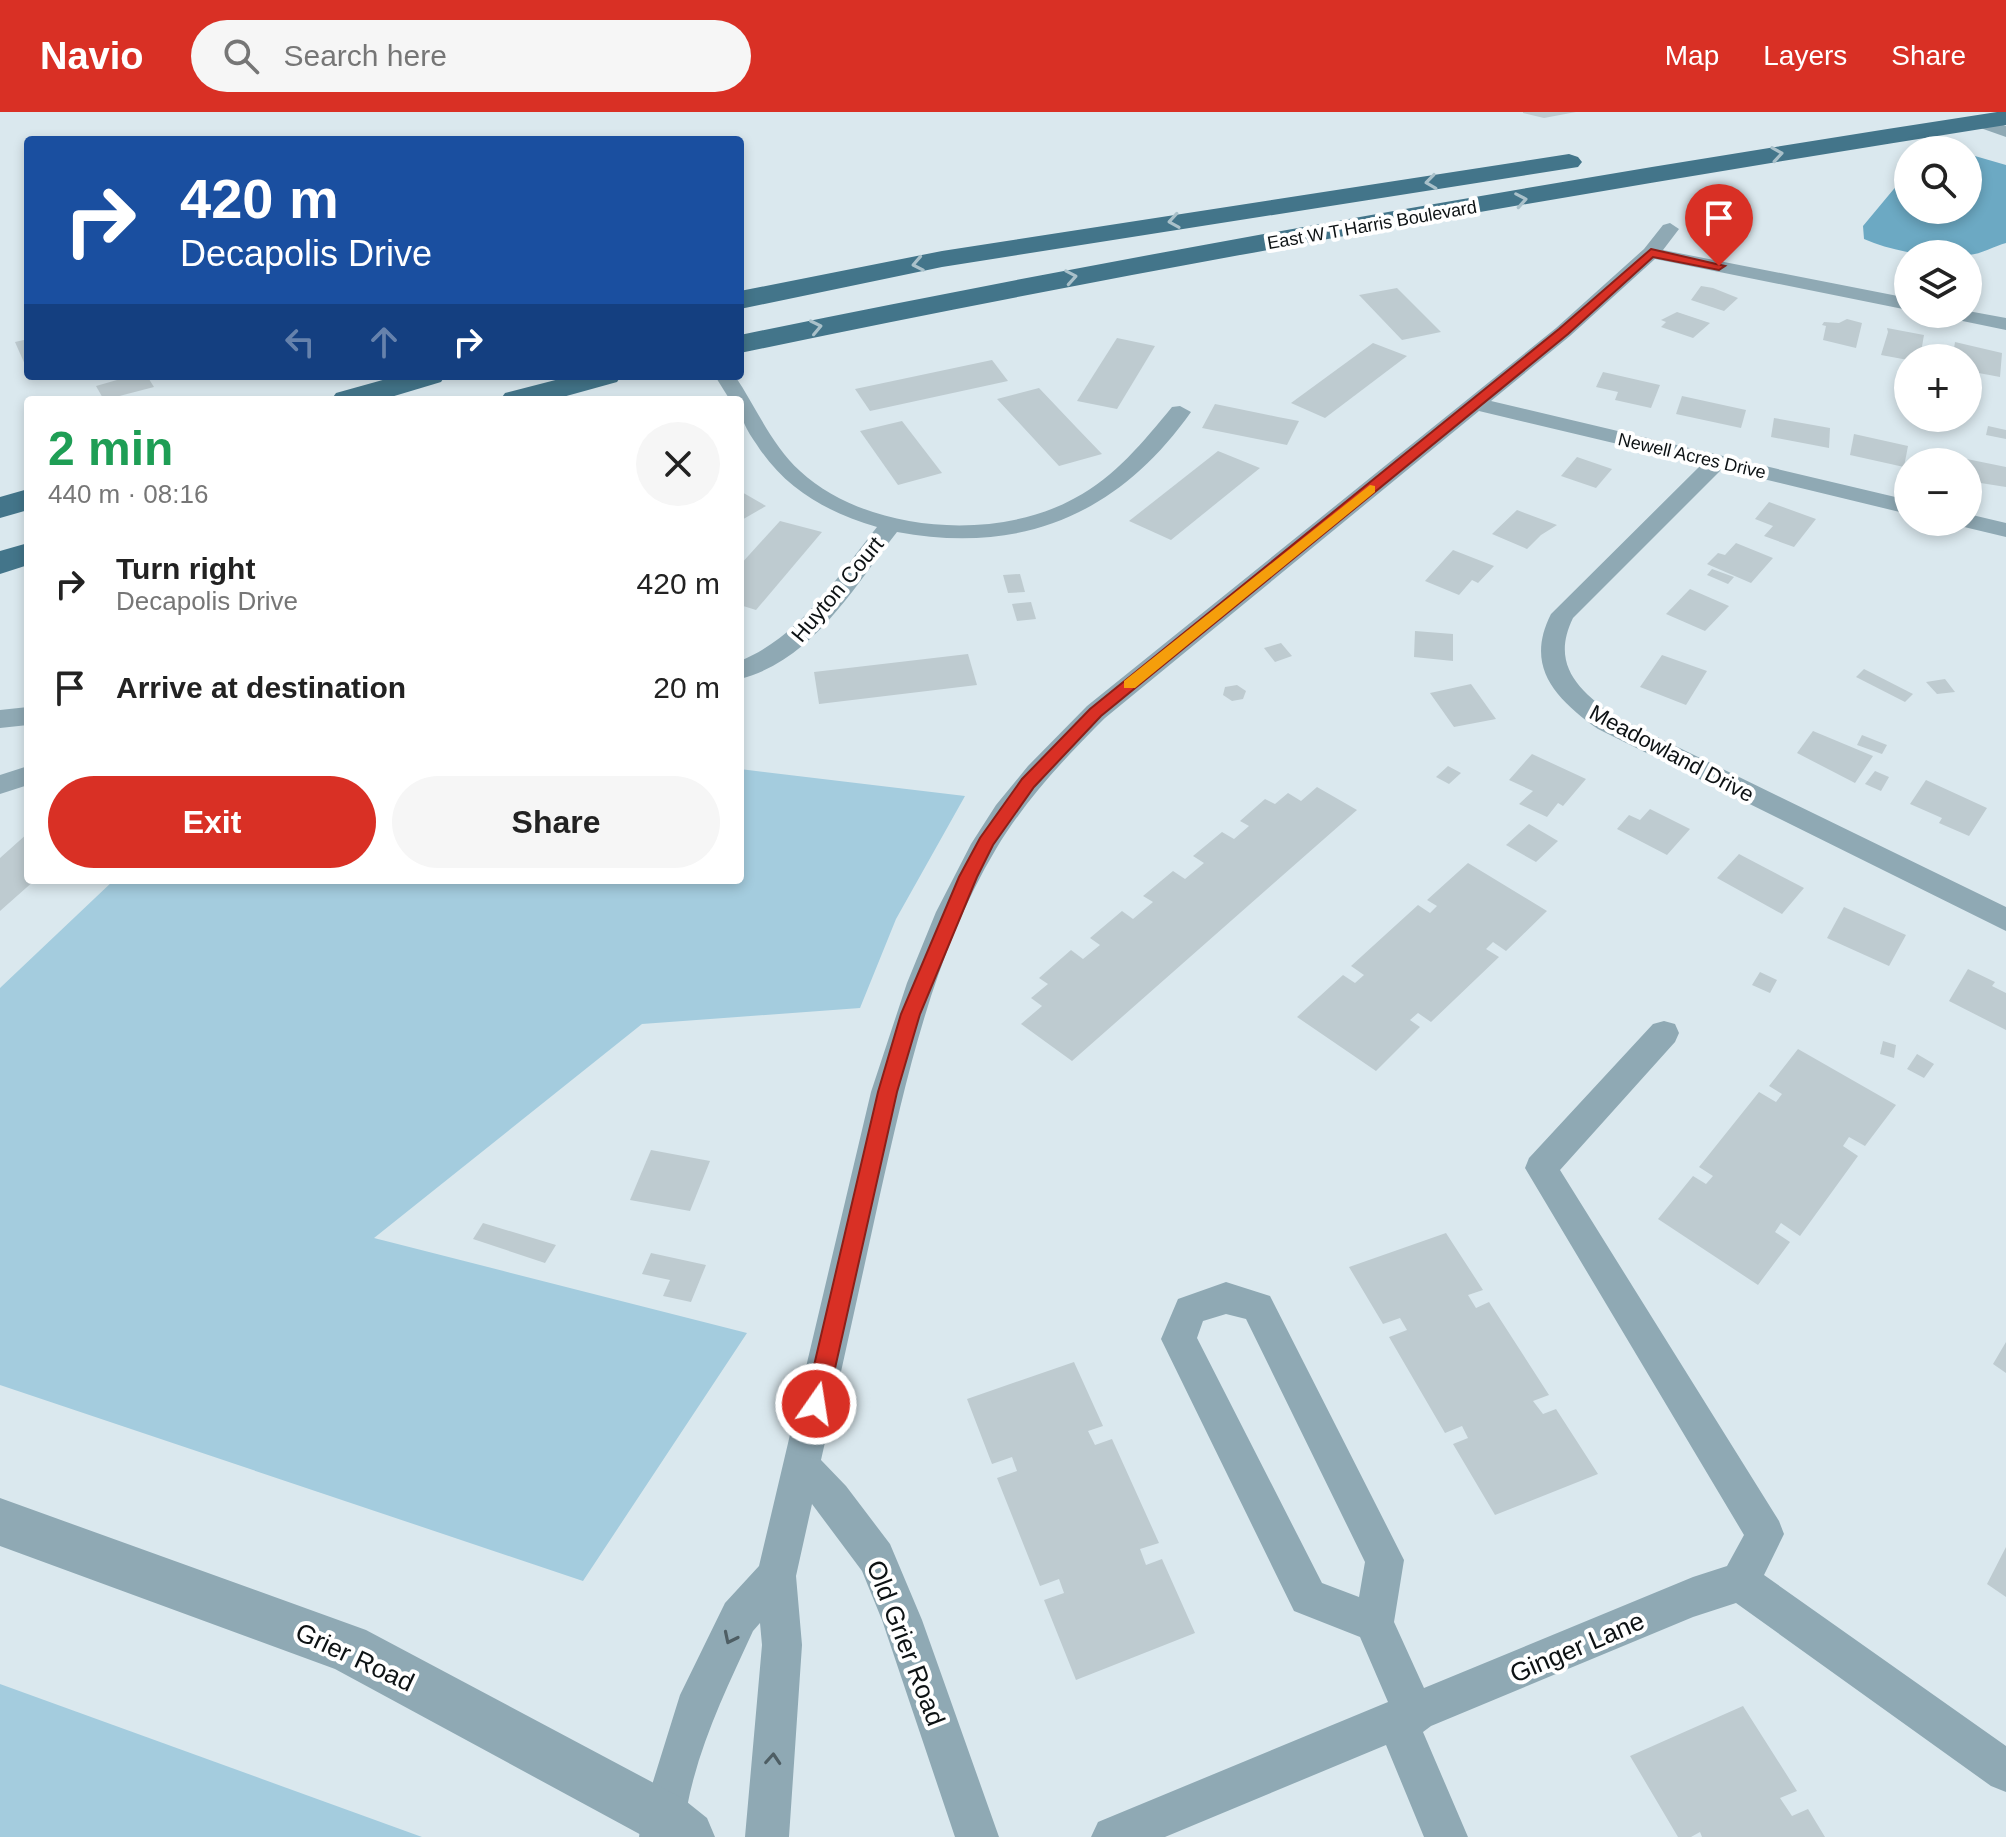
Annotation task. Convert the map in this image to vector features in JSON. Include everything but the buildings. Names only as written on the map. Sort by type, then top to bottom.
[{"type":"main road","points":[[1632,152],[1908,112]]},
{"type":"main road","name":"East W T Harris Boulevard","points":[[744,343],[1000,290],[2006,118]]},
{"type":"main road","name":"East W T Harris Boulevard","points":[[744,299],[942,259],[1601,157]]},
{"type":"main road","points":[[361,396],[416,380]]},
{"type":"main road","points":[[531,396],[591,380]]},
{"type":"main road","points":[[0,508],[24,500]]},
{"type":"main road","points":[[0,563],[24,554]]},
{"type":"street","points":[[1978,121],[2006,132]]},
{"type":"street","points":[[767,1837],[782,1645],[776,1576],[891,1079],[911,1014],[943,932],[986,843],[1028,783],[1096,712],[1563,332],[1651,253],[1670,229]]},
{"type":"street","points":[[1651,253],[1894,301]]},
{"type":"street","points":[[1982,319],[2006,324]]},
{"type":"street","name":"Newell Acres Drive","points":[[1476,404],[1894,504]]},
{"type":"street","points":[[744,405],[785,469],[826,500],[890,526],[933,532],[975,533],[1004,529],[1068,511],[1108,487],[1132,467],[1151,449],[1180,412]]},
{"type":"street","name":"Meadowland Drive","points":[[1717,462],[1563,614],[1552,631],[1550,652],[1557,675],[1579,702],[1607,723],[2006,920]]},
{"type":"street","points":[[1982,524],[2006,530]]},
{"type":"street","name":"Huyton Court","points":[[744,669],[773,657],[808,629],[890,526]]},
{"type":"street","points":[[0,719],[24,716]]},
{"type":"street","points":[[0,785],[24,776]]},
{"type":"street","points":[[1664,1033],[1541,1168],[1765,1534],[1740,1582],[2006,1771]]},
{"type":"street","points":[[1374,1623],[1308,1597],[1179,1339],[1190,1310],[1226,1298],[1258,1307],[1385,1560],[1374,1623],[1446,1837]]},
{"type":"street","name":"Old Grier Road","points":[[802,1467],[833,1499],[876,1558],[902,1620],[977,1837]]},
{"type":"street","name":"Grier Road","points":[[0,1522],[348,1648],[671,1830]]},
{"type":"street","points":[[671,1830],[695,1710],[739,1617],[776,1576]]},
{"type":"street","name":"Ginger Lane","points":[[1113,1837],[1693,1597],[1740,1582]]},
{"type":"shaded area","points":[[1982,158],[2006,165],[2006,243],[1982,251],[1982,240],[1894,240],[1894,249],[1864,239],[1863,226],[1894,189],[1894,224],[1982,224]]},
{"type":"shaded area","points":[[744,769],[965,796],[896,919],[860,1008],[642,1024],[374,1238],[747,1333],[583,1581],[0,1385],[0,988],[110,884],[744,884]]},
{"type":"shaded area","points":[[0,1684],[422,1837],[0,1837]]},
{"type":"slow traffic","points":[[1130,685],[1370,489]]},
{"type":"route","points":[[816,1404],[887,1092],[911,1014],[968,877],[1005,813],[1028,783],[1096,712],[1563,332],[1651,253],[1719,266]]}]
